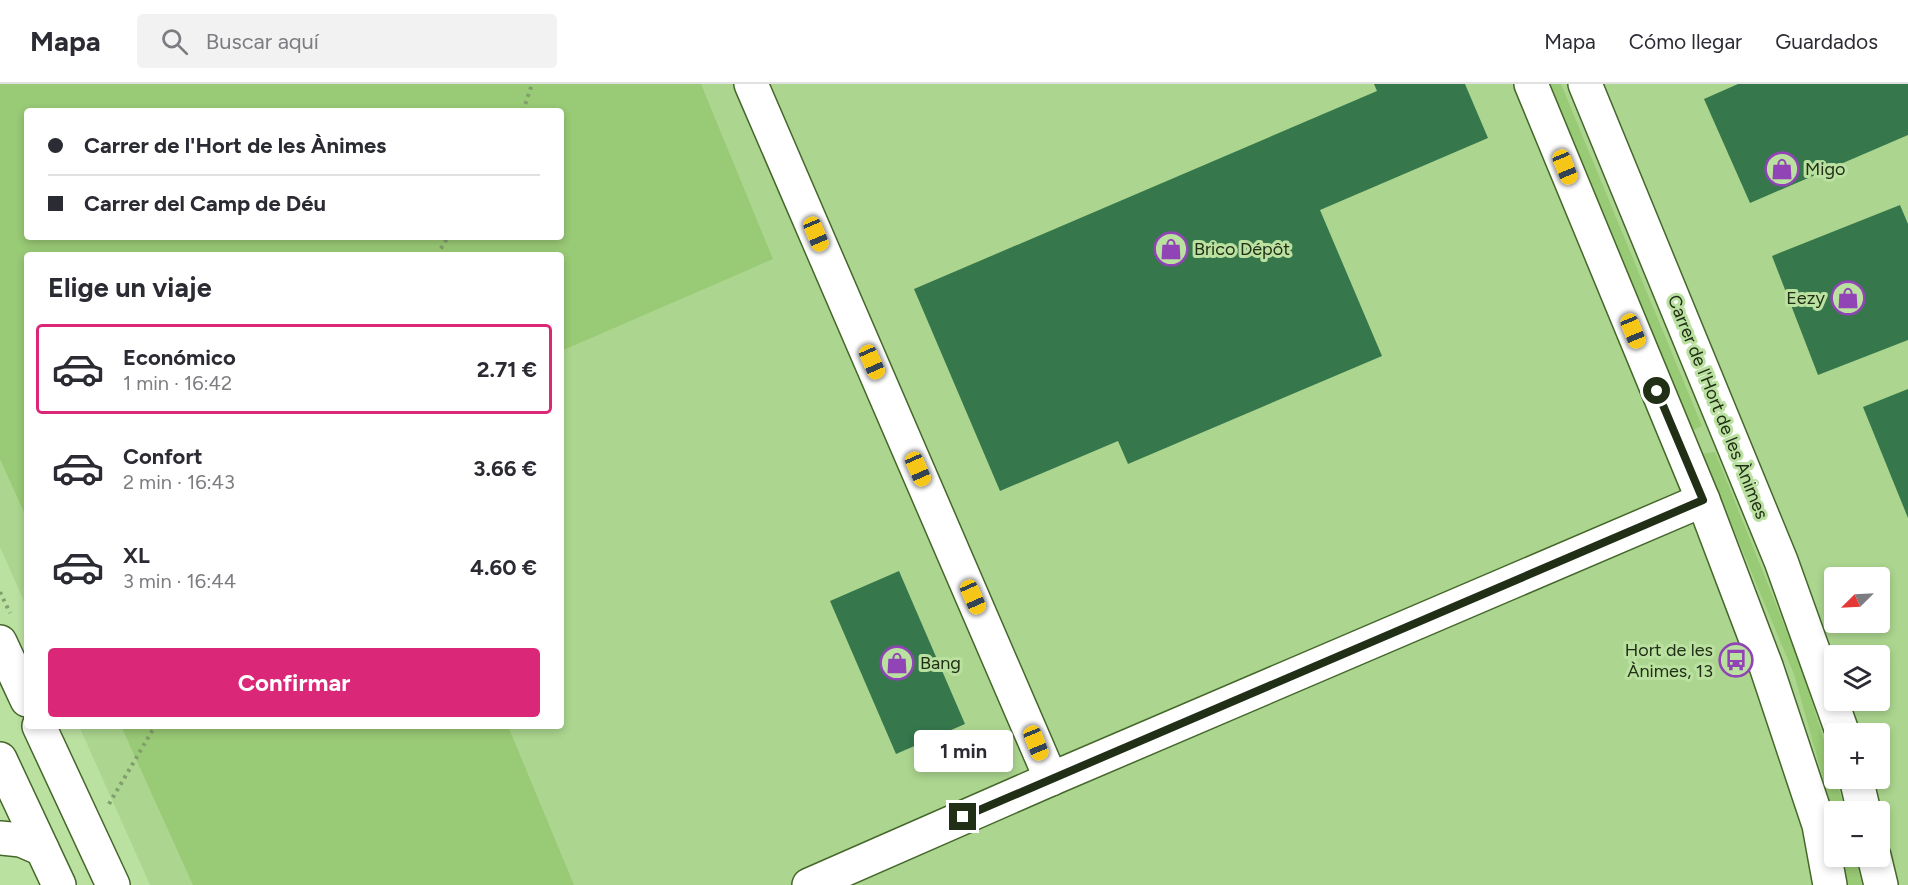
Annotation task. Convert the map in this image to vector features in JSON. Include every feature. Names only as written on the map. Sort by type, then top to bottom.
[{"type":"main road","points":[[751,84],[1051,779]]},
{"type":"main road","points":[[1531,84],[1703,500],[1766,666],[1815,814],[1830,885]]},
{"type":"main road","name":"Carrer de l'Hort de les Ànimes","points":[[1585,84],[1781,561],[1838,723]]},
{"type":"main road","points":[[809,885],[1703,500]]},
{"type":"main road","points":[[0,642],[24,694]]},
{"type":"main road","points":[[40,729],[113,885]]},
{"type":"main road","points":[[3,782],[42,849],[59,885]]},
{"type":"main road","points":[[0,838],[21,840],[42,849]]},
{"type":"main road","points":[[1877,867],[1881,885]]},
{"type":"path","points":[[524,108],[532,84]]},
{"type":"path","points":[[90,835],[153,729]]},
{"type":"shaded area","points":[[0,84],[1908,84],[1908,885],[150,885],[80,729],[564,729],[564,252],[24,252],[24,601],[0,547]]},
{"type":"shaded area","points":[[0,84],[701,84],[773,259],[564,350],[564,252],[24,252],[24,512],[0,459]]},
{"type":"shaded area","points":[[1546,84],[1561,84],[1702,426],[1687,433]]},
{"type":"shaded area","points":[[1715,452],[1801,667],[1824,740],[1824,782],[1794,674],[1702,454]]},
{"type":"shaded area","points":[[122,729],[509,729],[574,885],[193,885]]},
{"type":"shaded area","points":[[1826,789],[1839,789],[1842,801],[1828,801]]},
{"type":"shaded area","points":[[1838,867],[1858,867],[1862,885],[1841,885]]},
{"type":"building","name":"Brico Dépôt","points":[[1374,84],[1465,84],[1488,138],[1320,210],[1382,356],[1128,464],[1118,441],[1000,491],[914,289],[1377,91]]},
{"type":"building","name":"Migo","points":[[1738,84],[1908,84],[1908,135],[1750,203],[1704,99]]},
{"type":"building","name":"Eezy","points":[[1900,205],[1908,224],[1908,340],[1818,375],[1772,256]]},
{"type":"building","points":[[1908,389],[1908,518],[1863,407]]},
{"type":"building","name":"Bang","points":[[899,571],[965,724],[896,754],[830,601]]},
{"type":"place","name":"Migo","points":[[1782,169]]},
{"type":"place","name":"Brico Dépôt","points":[[1171,249]]},
{"type":"place","name":"Eezy","points":[[1848,298]]},
{"type":"place","name":"Hort de les Ànimes, 13","points":[[1736,660]]},
{"type":"place","name":"Bang","points":[[897,663]]},
{"type":"route","points":[[963,817],[1703,500],[1657,391]]}]
